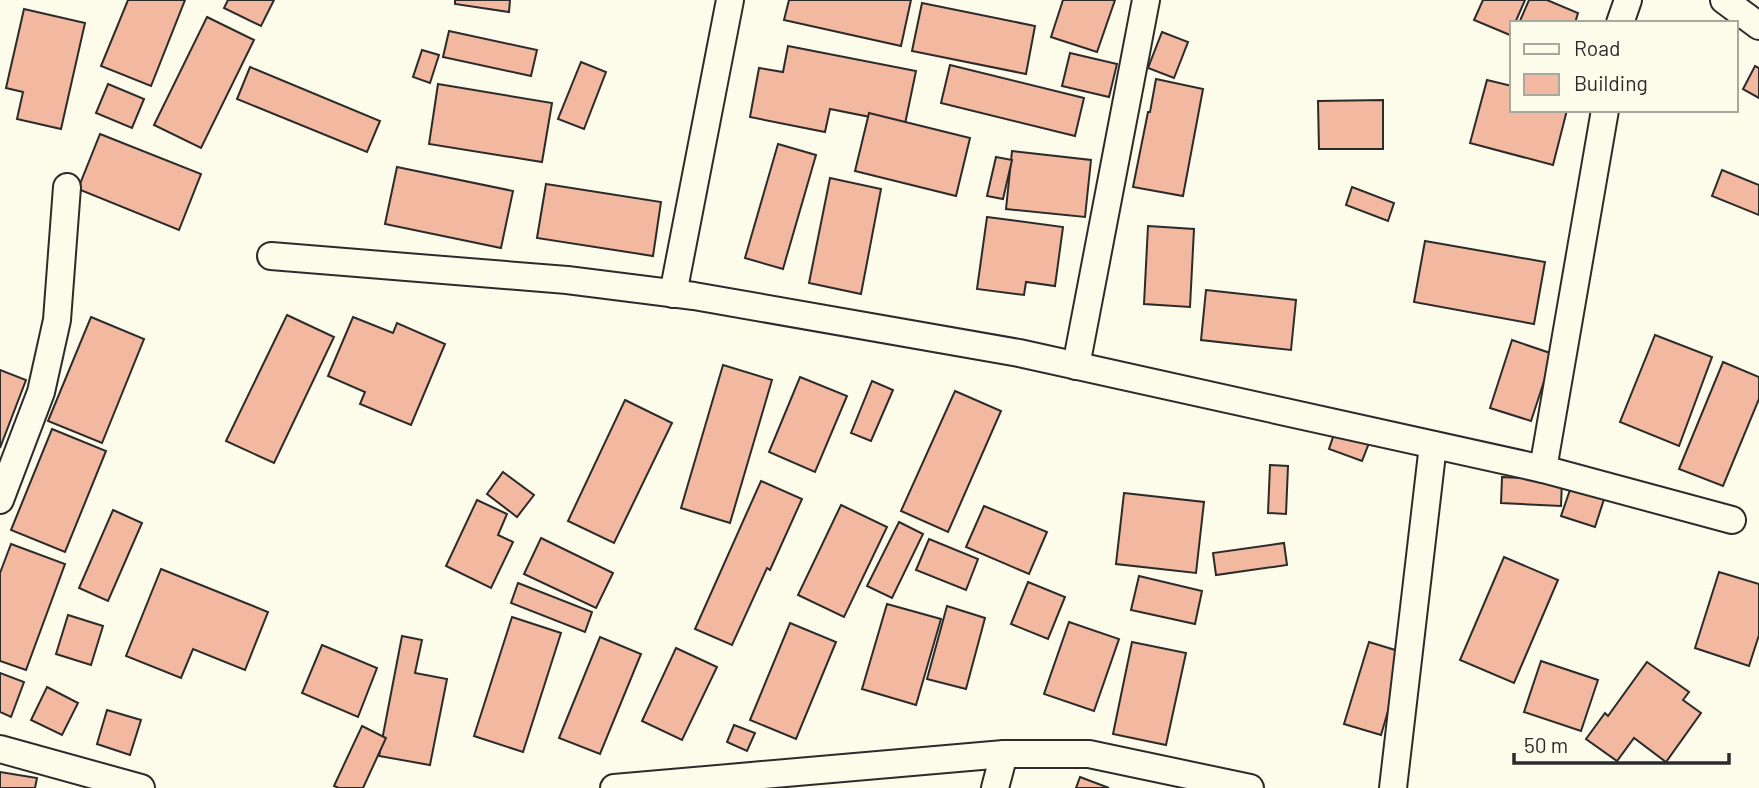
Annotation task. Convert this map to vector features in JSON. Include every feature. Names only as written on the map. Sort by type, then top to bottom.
[{"type":"street","points":[[673,293],[730,0]]},
{"type":"street","points":[[1076,366],[1146,0]]},
{"type":"street","points":[[1621,21],[1628,0]]},
{"type":"street","points":[[1724,0],[1759,26]]},
{"type":"street","points":[[1543,469],[1605,112]]},
{"type":"street","points":[[0,500],[41,392],[57,320],[67,187]]},
{"type":"street","points":[[271,256],[567,280],[673,293],[1006,351],[1543,469],[1732,520]]},
{"type":"street","points":[[1393,788],[1433,445]]},
{"type":"street","points":[[0,748],[141,788]]},
{"type":"street","points":[[614,788],[1004,754],[1089,754],[1250,788]]},
{"type":"street","points":[[995,788],[1004,754]]},
{"type":"building","points":[[128,0],[185,0],[151,86],[101,66]]},
{"type":"building","points":[[228,0],[274,0],[261,26],[224,8]]},
{"type":"building","points":[[455,0],[510,0],[509,12],[455,4]]},
{"type":"building","points":[[789,0],[911,0],[901,46],[784,20]]},
{"type":"building","points":[[1063,0],[1115,0],[1097,52],[1051,37]]},
{"type":"building","points":[[1483,0],[1525,0],[1516,21],[1510,21],[1510,35],[1474,20]]},
{"type":"building","points":[[1529,0],[1547,0],[1578,13],[1576,21],[1520,21]]},
{"type":"building","points":[[922,3],[1035,26],[1026,74],[912,51]]},
{"type":"building","points":[[24,9],[85,23],[61,129],[17,119],[23,92],[6,88]]},
{"type":"building","points":[[207,17],[254,40],[201,148],[154,125]]},
{"type":"building","points":[[449,31],[537,50],[531,76],[443,57]]},
{"type":"building","points":[[1162,32],[1188,42],[1174,78],[1148,68]]},
{"type":"building","points":[[788,46],[916,71],[905,124],[830,109],[825,132],[750,117],[759,68],[783,72]]},
{"type":"building","points":[[422,50],[439,55],[430,83],[413,77]]},
{"type":"building","points":[[1070,53],[1117,64],[1109,97],[1062,86]]},
{"type":"building","points":[[581,62],[606,72],[584,129],[558,119]]},
{"type":"building","points":[[950,65],[1084,98],[1075,136],[941,103]]},
{"type":"building","points":[[1755,66],[1759,68],[1759,98],[1743,89]]},
{"type":"building","points":[[250,67],[380,121],[367,152],[237,99]]},
{"type":"building","points":[[1156,79],[1203,89],[1183,196],[1133,187]]},
{"type":"building","points":[[1487,80],[1510,86],[1510,112],[1566,112],[1553,165],[1470,143]]},
{"type":"building","points":[[108,84],[144,99],[132,128],[96,113]]},
{"type":"building","points":[[438,84],[552,103],[542,162],[429,144]]},
{"type":"building","points":[[1383,100],[1383,149],[1319,149],[1318,101]]},
{"type":"building","points":[[869,113],[970,138],[956,196],[855,171]]},
{"type":"building","points":[[100,134],[201,174],[179,230],[78,189]]},
{"type":"building","points":[[778,144],[816,155],[783,269],[745,258]]},
{"type":"building","points":[[1012,151],[1091,160],[1085,217],[1006,209]]},
{"type":"building","points":[[996,157],[1012,160],[1003,199],[987,196]]},
{"type":"building","points":[[397,167],[513,191],[501,248],[385,224]]},
{"type":"building","points":[[1722,170],[1759,185],[1759,215],[1712,196]]},
{"type":"building","points":[[830,178],[881,189],[861,294],[809,283]]},
{"type":"building","points":[[546,184],[661,202],[653,256],[537,238]]},
{"type":"building","points":[[1352,187],[1394,203],[1388,221],[1346,205]]},
{"type":"building","points":[[987,217],[1063,227],[1055,286],[1026,282],[1024,295],[977,289]]},
{"type":"building","points":[[1148,226],[1194,229],[1190,307],[1144,304]]},
{"type":"building","points":[[1425,241],[1545,262],[1534,324],[1414,302]]},
{"type":"building","points":[[1206,290],[1296,300],[1291,350],[1201,340]]},
{"type":"building","points":[[287,315],[334,337],[274,463],[226,441]]},
{"type":"building","points":[[91,317],[144,339],[102,443],[48,421]]},
{"type":"building","points":[[353,317],[393,333],[397,323],[445,344],[411,425],[360,404],[365,392],[328,376]]},
{"type":"building","points":[[1655,335],[1712,357],[1679,446],[1620,422]]},
{"type":"building","points":[[1512,340],[1553,354],[1531,421],[1490,408]]},
{"type":"building","points":[[1723,362],[1759,377],[1759,399],[1723,486],[1679,469]]},
{"type":"building","points":[[723,365],[772,380],[730,523],[681,508]]},
{"type":"building","points":[[0,370],[26,380],[0,448]]},
{"type":"building","points":[[800,377],[847,396],[815,472],[769,452]]},
{"type":"building","points":[[872,381],[893,390],[871,441],[851,433]]},
{"type":"building","points":[[955,391],[1001,411],[948,532],[901,511]]},
{"type":"building","points":[[625,400],[672,423],[614,543],[568,521]]},
{"type":"building","points":[[52,429],[106,451],[65,552],[11,530]]},
{"type":"building","points":[[1335,431],[1369,443],[1362,461],[1329,449]]},
{"type":"building","points":[[1270,465],[1288,466],[1286,514],[1268,513]]},
{"type":"building","points":[[503,472],[534,495],[517,517],[487,494]]},
{"type":"building","points":[[1502,477],[1562,480],[1561,506],[1501,503]]},
{"type":"building","points":[[761,481],[802,499],[732,645],[695,629]]},
{"type":"building","points":[[1573,481],[1606,493],[1595,527],[1561,516]]},
{"type":"building","points":[[1124,493],[1204,502],[1196,573],[1116,564]]},
{"type":"building","points":[[477,500],[507,514],[498,535],[513,542],[491,588],[446,566]]},
{"type":"building","points":[[841,505],[887,527],[844,617],[798,595]]},
{"type":"building","points":[[984,506],[1047,532],[1029,574],[966,547]]},
{"type":"building","points":[[113,510],[142,523],[108,601],[79,588]]},
{"type":"building","points":[[899,522],[923,534],[892,598],[867,586]]},
{"type":"building","points":[[541,538],[613,573],[596,608],[524,574]]},
{"type":"building","points":[[929,539],[978,559],[966,590],[916,570]]},
{"type":"building","points":[[1284,543],[1287,565],[1216,575],[1213,553]]},
{"type":"building","points":[[11,544],[65,564],[26,670],[0,661],[0,573]]},
{"type":"building","points":[[1504,557],[1558,580],[1514,683],[1460,660]]},
{"type":"building","points":[[161,569],[268,612],[245,670],[193,649],[181,678],[126,656]]},
{"type":"building","points":[[1719,572],[1759,584],[1759,635],[1749,666],[1695,648]]},
{"type":"building","points":[[1139,576],[1202,591],[1195,624],[1131,610]]},
{"type":"building","points":[[1028,582],[1065,597],[1048,639],[1011,624]]},
{"type":"building","points":[[518,583],[592,612],[585,632],[511,603]]},
{"type":"building","points":[[887,604],[941,619],[916,705],[862,689]]},
{"type":"building","points":[[947,606],[985,618],[966,689],[927,679]]},
{"type":"building","points":[[68,615],[103,626],[91,665],[56,654]]},
{"type":"building","points":[[512,617],[561,633],[523,752],[474,736]]},
{"type":"building","points":[[1069,622],[1119,639],[1094,711],[1044,694]]},
{"type":"building","points":[[790,623],[836,642],[796,739],[750,720]]},
{"type":"building","points":[[402,636],[422,640],[415,673],[447,679],[430,765],[379,756]]},
{"type":"building","points":[[600,637],[641,654],[600,754],[559,738]]},
{"type":"building","points":[[1132,642],[1186,653],[1166,745],[1113,734]]},
{"type":"building","points":[[1369,642],[1405,653],[1381,735],[1344,724]]},
{"type":"building","points":[[322,645],[377,668],[358,717],[302,693]]},
{"type":"building","points":[[676,648],[717,667],[682,740],[642,721]]},
{"type":"building","points":[[1541,661],[1598,680],[1581,731],[1524,712]]},
{"type":"building","points":[[1647,662],[1689,692],[1683,700],[1701,713],[1666,762],[1634,738],[1617,761],[1586,739],[1605,713],[1608,716]]},
{"type":"building","points":[[0,673],[24,682],[11,717],[0,712]]},
{"type":"building","points":[[47,687],[78,703],[62,735],[31,720]]},
{"type":"building","points":[[107,710],[141,720],[130,755],[97,744]]},
{"type":"building","points":[[734,725],[755,733],[747,751],[727,742]]},
{"type":"building","points":[[362,726],[386,738],[363,788],[334,786]]},
{"type":"building","points":[[0,772],[37,778],[35,788],[0,788]]},
{"type":"building","points":[[1080,777],[1109,788],[1076,788]]}]
